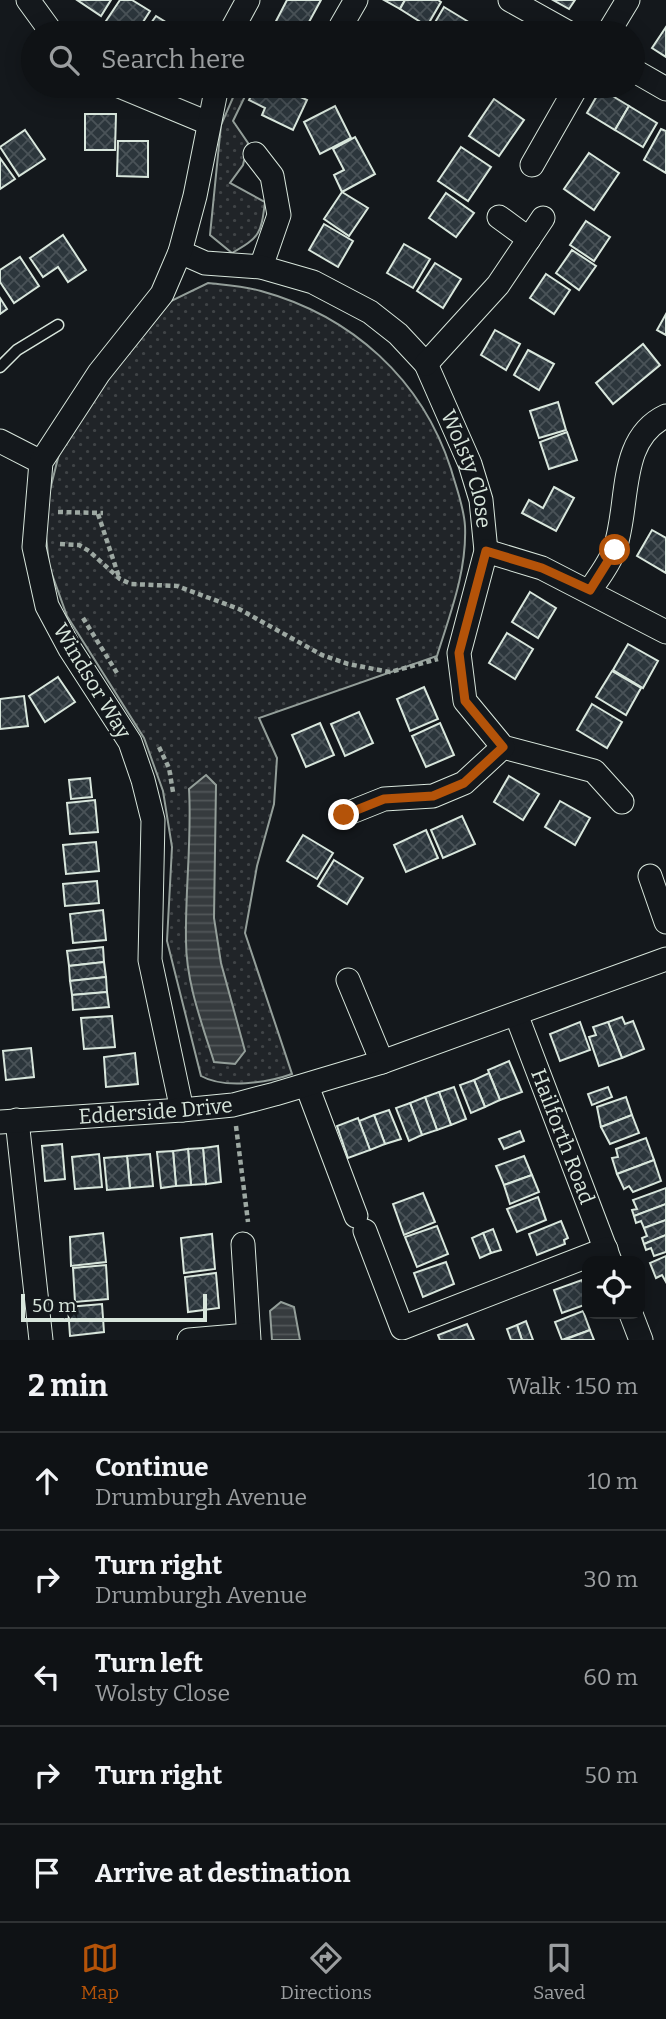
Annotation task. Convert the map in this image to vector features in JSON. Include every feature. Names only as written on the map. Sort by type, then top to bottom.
[{"type":"street","points":[[28,0],[43,21]]},
{"type":"street","points":[[237,21],[248,0]]},
{"type":"street","points":[[344,21],[356,0]]},
{"type":"street","points":[[510,0],[548,21]]},
{"type":"street","points":[[615,21],[628,0]]},
{"type":"street","points":[[645,77],[666,89]]},
{"type":"street","points":[[148,98],[208,123]]},
{"type":"street","name":"Windsor Way","points":[[182,1110],[164,1014],[150,960],[153,820],[130,742],[69,649],[47,606],[34,547],[41,461],[99,373],[162,294],[180,252],[195,195],[214,98]]},
{"type":"street","points":[[532,165],[570,98]]},
{"type":"street","points":[[255,154],[272,176],[279,215],[261,267]]},
{"type":"street","points":[[499,217],[528,239]]},
{"type":"street","points":[[426,364],[498,285],[543,218]]},
{"type":"street","name":"Wolsty Close","points":[[180,252],[205,263],[261,267],[313,282],[349,299],[398,334],[426,364],[470,464],[481,500],[486,551],[459,653],[465,701],[503,747]]},
{"type":"street","points":[[590,590],[615,550],[631,456],[651,423],[666,416]]},
{"type":"street","points":[[0,441],[41,461]]},
{"type":"street","points":[[486,551],[542,568],[590,590],[666,632]]},
{"type":"street","points":[[344,815],[384,799],[433,796],[464,783],[503,747],[594,771],[622,802]]},
{"type":"street","points":[[650,876],[666,922]]},
{"type":"street","name":"Edderside Drive","points":[[9,1121],[233,1105],[307,1086],[382,1062],[666,959]]},
{"type":"street","points":[[348,980],[382,1062]]},
{"type":"street","name":"Hailforth Road","points":[[516,1014],[608,1255]]},
{"type":"street","points":[[307,1086],[405,1334],[608,1255]]},
{"type":"street","points":[[9,1121],[41,1340]]},
{"type":"street","points":[[189,1340],[249,1337],[243,1244]]},
{"type":"street","points":[[633,1319],[641,1340]]},
{"type":"lane","points":[[0,367],[17,350],[58,325]]},
{"type":"path","points":[[58,522],[60,499]]},
{"type":"path","points":[[57,512],[101,514],[120,579]]},
{"type":"path","points":[[59,533],[61,555]]},
{"type":"path","points":[[60,544],[79,545],[120,579],[131,584],[177,586],[239,609],[322,655],[348,664],[390,672],[459,653]]},
{"type":"path","points":[[81,615],[123,684]]},
{"type":"path","points":[[157,743],[169,768],[174,803]]},
{"type":"shaded area","points":[[233,98],[244,98],[233,121],[248,143],[243,165],[230,183],[265,202],[258,233],[232,253],[210,235],[221,125]]},
{"type":"shaded area","points":[[208,283],[255,289],[294,302],[325,317],[379,356],[402,380],[422,407],[438,437],[451,469],[465,526],[460,576],[437,656],[259,718],[277,758],[274,804],[257,866],[245,933],[292,1074],[246,1083],[221,1082],[201,1076],[167,941],[172,847],[163,791],[144,738],[67,616],[49,566],[44,514],[60,450],[100,389],[171,301]]},
{"type":"shaded area","points":[[206,775],[216,785],[214,918],[221,963],[245,1051],[235,1064],[214,1062],[196,1003],[187,956],[189,789]]},
{"type":"shaded area","points":[[281,1302],[294,1307],[300,1340],[272,1340],[270,1311]]},
{"type":"building","points":[[77,0],[111,0],[101,16]]},
{"type":"building","points":[[120,0],[132,0],[150,11],[144,21],[106,21]]},
{"type":"building","points":[[287,0],[321,0],[310,21],[276,21]]},
{"type":"building","points":[[384,0],[405,0],[400,9]]},
{"type":"building","points":[[405,0],[441,2],[430,21],[419,21],[400,9]]},
{"type":"building","points":[[553,0],[575,0],[569,9]]},
{"type":"building","points":[[444,7],[467,21],[436,21]]},
{"type":"building","points":[[666,27],[666,57],[652,48]]},
{"type":"building","points":[[596,98],[616,98],[629,106],[615,130],[587,113]]},
{"type":"building","points":[[494,99],[524,120],[499,156],[469,136]]},
{"type":"building","points":[[249,100],[307,100],[293,130],[262,115],[265,108]]},
{"type":"building","points":[[335,106],[351,138],[320,154],[304,122]]},
{"type":"building","points":[[629,106],[657,123],[643,147],[615,130]]},
{"type":"building","points":[[85,114],[116,114],[115,150],[85,150]]},
{"type":"building","points":[[661,129],[666,131],[666,173],[644,160]]},
{"type":"building","points":[[25,130],[45,159],[19,176],[0,147]]},
{"type":"building","points":[[355,137],[375,174],[342,192],[334,175],[344,170],[333,149]]},
{"type":"building","points":[[118,141],[148,141],[148,177],[117,176]]},
{"type":"building","points":[[461,147],[491,167],[468,201],[438,181]]},
{"type":"building","points":[[589,153],[619,173],[594,210],[564,189]]},
{"type":"building","points":[[0,158],[15,179],[0,189]]},
{"type":"building","points":[[342,192],[368,208],[349,236],[324,219]]},
{"type":"building","points":[[446,193],[474,213],[456,237],[429,218]]},
{"type":"building","points":[[586,221],[610,237],[594,261],[570,245]]},
{"type":"building","points":[[324,224],[353,241],[338,267],[309,250]]},
{"type":"building","points":[[63,235],[86,270],[68,282],[58,267],[43,277],[30,258]]},
{"type":"building","points":[[404,244],[430,259],[413,288],[387,273]]},
{"type":"building","points":[[572,250],[596,266],[579,290],[556,273]]},
{"type":"building","points":[[20,257],[39,286],[14,303],[0,282],[0,270]]},
{"type":"building","points":[[435,263],[461,279],[443,308],[417,291]]},
{"type":"building","points":[[546,274],[570,290],[554,314],[530,298]]},
{"type":"building","points":[[0,298],[7,309],[0,314]]},
{"type":"building","points":[[666,314],[666,335],[657,330]]},
{"type":"building","points":[[495,330],[520,344],[506,370],[481,355]]},
{"type":"building","points":[[643,344],[660,365],[613,404],[596,383]]},
{"type":"building","points":[[528,350],[554,364],[539,390],[514,375]]},
{"type":"building","points":[[558,402],[566,430],[539,438],[530,411]]},
{"type":"building","points":[[567,432],[577,460],[549,469],[540,442]]},
{"type":"building","points":[[554,487],[574,498],[556,531],[522,513],[529,500],[543,508]]},
{"type":"building","points":[[652,530],[666,538],[666,573],[637,556]]},
{"type":"building","points":[[530,592],[556,608],[538,638],[512,622]]},
{"type":"building","points":[[507,633],[533,649],[515,679],[489,663]]},
{"type":"building","points":[[628,644],[658,661],[643,688],[613,670]]},
{"type":"building","points":[[612,671],[641,688],[626,715],[596,697]]},
{"type":"building","points":[[58,677],[75,702],[45,722],[29,696]]},
{"type":"building","points":[[424,687],[438,719],[410,731],[397,699]]},
{"type":"building","points":[[24,696],[28,726],[0,729],[0,699]]},
{"type":"building","points":[[592,704],[622,722],[607,748],[577,730]]},
{"type":"building","points":[[359,712],[373,743],[345,756],[331,724]]},
{"type":"building","points":[[320,723],[334,755],[306,767],[292,735]]},
{"type":"building","points":[[440,723],[454,755],[426,767],[412,736]]},
{"type":"building","points":[[509,776],[539,794],[523,820],[494,802]]},
{"type":"building","points":[[90,778],[92,797],[71,799],[69,780]]},
{"type":"building","points":[[95,800],[98,832],[70,834],[67,803]]},
{"type":"building","points":[[560,801],[590,818],[575,845],[545,827]]},
{"type":"building","points":[[462,816],[475,844],[443,858],[431,830]]},
{"type":"building","points":[[426,830],[438,858],[406,872],[394,845]]},
{"type":"building","points":[[303,835],[333,853],[317,879],[287,861]]},
{"type":"building","points":[[96,842],[99,871],[66,874],[63,845]]},
{"type":"building","points":[[334,860],[363,878],[347,904],[318,886]]},
{"type":"building","points":[[97,881],[99,903],[65,906],[63,884]]},
{"type":"building","points":[[103,910],[106,940],[73,943],[70,914]]},
{"type":"building","points":[[103,947],[104,962],[69,966],[67,951]]},
{"type":"building","points":[[104,962],[106,977],[70,981],[69,966]]},
{"type":"building","points":[[106,977],[107,992],[72,995],[70,981]]},
{"type":"building","points":[[107,992],[109,1007],[73,1010],[72,995]]},
{"type":"building","points":[[112,1016],[115,1047],[84,1049],[81,1018]]},
{"type":"building","points":[[622,1017],[625,1024],[633,1021],[644,1049],[622,1058],[608,1022]]},
{"type":"building","points":[[580,1022],[590,1050],[560,1061],[550,1034]]},
{"type":"building","points":[[608,1022],[622,1058],[599,1066],[589,1037],[596,1035],[593,1027]]},
{"type":"building","points":[[31,1048],[34,1077],[6,1080],[3,1051]]},
{"type":"building","points":[[135,1053],[138,1084],[106,1087],[104,1057]]},
{"type":"building","points":[[509,1061],[522,1092],[500,1100],[488,1070]]},
{"type":"building","points":[[489,1073],[500,1100],[485,1107],[474,1080]]},
{"type":"building","points":[[474,1080],[485,1107],[471,1113],[460,1085]]},
{"type":"building","points":[[454,1087],[466,1119],[451,1125],[439,1092]]},
{"type":"building","points":[[608,1087],[612,1097],[592,1105],[588,1094]]},
{"type":"building","points":[[439,1092],[451,1125],[437,1130],[425,1097]]},
{"type":"building","points":[[425,1097],[437,1130],[422,1135],[410,1103]]},
{"type":"building","points":[[626,1097],[632,1115],[601,1127],[597,1107]]},
{"type":"building","points":[[410,1103],[422,1135],[409,1141],[396,1108]]},
{"type":"building","points":[[389,1110],[401,1139],[385,1144],[374,1115]]},
{"type":"building","points":[[374,1115],[385,1144],[370,1150],[359,1121]]},
{"type":"building","points":[[632,1115],[639,1133],[610,1144],[601,1127]]},
{"type":"building","points":[[358,1118],[370,1150],[348,1158],[337,1126]]},
{"type":"building","points":[[520,1131],[524,1141],[504,1149],[499,1139]]},
{"type":"building","points":[[646,1138],[654,1160],[617,1174],[612,1158],[618,1157],[616,1149]]},
{"type":"building","points":[[62,1144],[65,1179],[45,1181],[42,1146]]},
{"type":"building","points":[[218,1146],[221,1182],[206,1184],[203,1148]]},
{"type":"building","points":[[203,1148],[206,1184],[191,1185],[188,1149]]},
{"type":"building","points":[[188,1149],[191,1185],[176,1186],[173,1151]]},
{"type":"building","points":[[173,1151],[176,1186],[161,1188],[157,1152]]},
{"type":"building","points":[[99,1154],[102,1187],[75,1189],[72,1157]]},
{"type":"building","points":[[150,1154],[153,1186],[130,1188],[127,1156]]},
{"type":"building","points":[[127,1156],[130,1188],[107,1190],[104,1158]]},
{"type":"building","points":[[524,1156],[532,1175],[504,1185],[496,1166]]},
{"type":"building","points":[[654,1160],[661,1181],[633,1192],[629,1186],[624,1189],[617,1174]]},
{"type":"building","points":[[532,1175],[539,1192],[510,1204],[504,1185]]},
{"type":"building","points":[[666,1188],[666,1204],[634,1216],[632,1210],[637,1209],[633,1200]]},
{"type":"building","points":[[423,1193],[435,1222],[404,1235],[393,1204]]},
{"type":"building","points":[[538,1197],[546,1220],[517,1232],[507,1209]]},
{"type":"building","points":[[666,1204],[666,1220],[644,1228],[641,1221],[636,1223],[634,1216]]},
{"type":"building","points":[[666,1220],[666,1235],[644,1244],[642,1238],[647,1236],[644,1228]]},
{"type":"building","points":[[561,1221],[568,1238],[564,1240],[565,1244],[537,1255],[529,1234]]},
{"type":"building","points":[[437,1226],[448,1254],[417,1267],[405,1237]]},
{"type":"building","points":[[493,1229],[501,1250],[491,1253],[483,1233]]},
{"type":"building","points":[[103,1233],[106,1262],[71,1266],[70,1237]]},
{"type":"building","points":[[483,1233],[491,1253],[480,1258],[472,1238]]},
{"type":"building","points":[[212,1234],[215,1269],[184,1273],[181,1238]]},
{"type":"building","points":[[666,1235],[666,1252],[654,1256],[651,1248],[646,1250],[644,1244]]},
{"type":"building","points":[[666,1256],[666,1282],[662,1275],[656,1278],[650,1263]]},
{"type":"building","points":[[446,1262],[454,1284],[423,1297],[414,1273]]},
{"type":"building","points":[[106,1265],[108,1299],[75,1302],[73,1268]]},
{"type":"building","points":[[216,1273],[219,1308],[188,1312],[185,1277]]},
{"type":"building","points":[[582,1280],[582,1306],[562,1313],[554,1290]]},
{"type":"building","points":[[102,1304],[104,1332],[70,1336],[68,1307]]},
{"type":"building","points":[[582,1311],[582,1319],[586,1319],[590,1330],[562,1340],[555,1322]]},
{"type":"building","points":[[526,1321],[533,1340],[522,1340],[517,1325]]},
{"type":"building","points":[[467,1324],[474,1340],[440,1340],[438,1335]]},
{"type":"building","points":[[517,1325],[522,1340],[511,1340],[507,1329]]},
{"type":"building","points":[[590,1330],[594,1340],[564,1340]]},
{"type":"route","points":[[344,815],[384,799],[433,796],[464,783],[503,747],[465,701],[459,653],[486,551],[542,568],[590,590],[615,550]]}]
